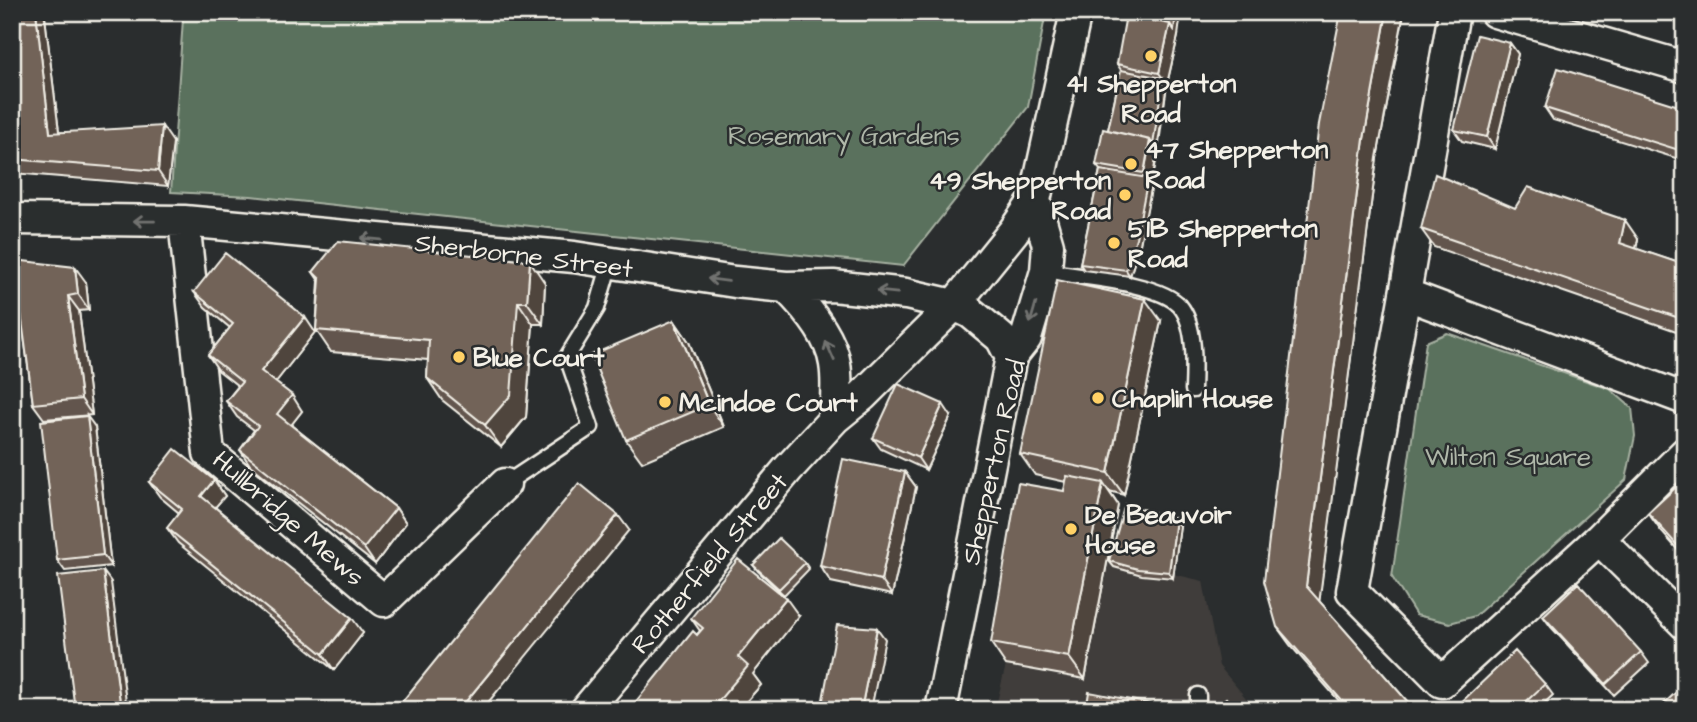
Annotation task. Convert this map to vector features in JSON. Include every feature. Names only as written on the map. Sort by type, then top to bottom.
[{"type":"street","name":"Shepperton Road","points":[[941,710],[1012,357],[1026,338],[1045,271],[1048,245],[1035,200],[1076,12]]},
{"type":"street","points":[[1454,12],[1352,591],[1442,682],[1599,539],[1685,453]]},
{"type":"street","points":[[1495,12],[1685,67]]},
{"type":"street","name":"Rotherfield Street","points":[[586,710],[788,469],[835,418],[862,396],[954,305],[1013,232],[1035,200]]},
{"type":"street","name":"Sherborne Street","points":[[12,219],[184,221],[560,256],[658,272],[786,287],[833,286],[906,294],[954,305],[989,327],[1001,338],[1012,357]]},
{"type":"street","name":"Hullbridge Mews","points":[[184,221],[209,453],[384,601],[505,484]]},
{"type":"street","points":[[786,287],[806,307],[835,362],[835,418]]},
{"type":"street","points":[[1405,294],[1685,399]]},
{"type":"street","points":[[1599,539],[1685,624]]},
{"type":"lane","points":[[505,484],[591,427],[567,357],[597,308],[610,263]]},
{"type":"lane","points":[[1045,271],[1142,287],[1166,294],[1181,307],[1189,324],[1195,358],[1193,390]]},
{"type":"shaded area","points":[[1026,545],[1109,559],[1203,581],[1219,666],[1256,710],[995,710],[1006,665]]},
{"type":"green space","name":"Rosemary Gardens","points":[[185,12],[1046,12],[1028,107],[903,266],[251,196],[171,192]]},
{"type":"green space","name":"Wilton Square","points":[[1447,333],[1610,389],[1632,408],[1635,436],[1626,480],[1475,616],[1450,623],[1416,615],[1392,577],[1426,342]]},
{"type":"building","points":[[12,12],[36,12],[50,133],[162,126],[158,171],[12,159]]},
{"type":"building","points":[[1131,12],[1176,12],[1174,30],[1170,24],[1131,16]]},
{"type":"building","points":[[1341,12],[1387,12],[1364,139],[1306,586],[1415,710],[1350,710],[1277,627],[1264,581],[1319,124]]},
{"type":"building","name":"41 Shepperton Road","points":[[1126,15],[1170,24],[1159,73],[1117,64]]},
{"type":"building","points":[[1477,35],[1510,43],[1487,137],[1454,130]]},
{"type":"building","points":[[1558,68],[1685,108],[1685,152],[1545,108]]},
{"type":"building","points":[[1121,70],[1163,78],[1153,145],[1150,140],[1108,130]]},
{"type":"building","points":[[1103,129],[1150,140],[1144,173],[1096,165]]},
{"type":"building","points":[[1100,170],[1148,178],[1136,238],[1126,270],[1080,264]]},
{"type":"building","points":[[1435,174],[1515,208],[1528,187],[1625,220],[1620,243],[1685,265],[1685,320],[1421,229]]},
{"type":"building","name":"Blue Court","points":[[338,241],[530,261],[527,302],[518,302],[511,395],[485,425],[427,378],[429,340],[316,330],[320,279],[313,272]]},
{"type":"building","points":[[225,253],[305,317],[261,371],[292,395],[277,414],[396,508],[364,548],[240,450],[258,426],[226,401],[242,382],[208,355],[233,324],[194,292]]},
{"type":"building","points":[[14,260],[75,267],[78,294],[68,296],[81,399],[33,404]]},
{"type":"building","name":"Chaplin House","points":[[1057,280],[1145,299],[1108,473],[1020,454]]},
{"type":"building","name":"Mcindoe Court","points":[[674,320],[709,405],[626,440],[591,355]]},
{"type":"building","points":[[898,384],[943,404],[918,458],[873,438]]},
{"type":"building","points":[[87,416],[103,555],[57,560],[41,421]]},
{"type":"building","points":[[175,449],[214,480],[201,496],[352,618],[323,654],[167,528],[182,509],[149,482]]},
{"type":"building","points":[[843,459],[905,472],[881,580],[820,566]]},
{"type":"building","points":[[1067,476],[1103,483],[1069,657],[991,643],[1018,483],[1064,491]]},
{"type":"building","points":[[1685,479],[1685,554],[1648,513]]},
{"type":"building","points":[[579,483],[618,515],[459,710],[399,710],[397,708]]},
{"type":"building","points":[[1125,504],[1176,519],[1169,572],[1138,569],[1109,561]]},
{"type":"building","points":[[779,538],[805,563],[779,589],[753,565]]},
{"type":"building","points":[[738,559],[786,598],[738,657],[748,666],[711,710],[629,710],[693,631],[697,635],[703,628],[691,618]]},
{"type":"building","points":[[103,571],[121,710],[75,710],[58,576]]},
{"type":"building","points":[[1578,583],[1641,652],[1606,684],[1543,616]]},
{"type":"building","points":[[837,625],[877,628],[861,710],[821,710]]},
{"type":"building","points":[[1515,651],[1545,684],[1517,710],[1453,710]]},
{"type":"building","points":[[1684,685],[1685,710],[1657,710]]},
{"type":"building","points":[[1089,692],[1167,707],[1166,710],[1086,710]]},
{"type":"building","points":[[1226,698],[1236,710],[1212,710]]},
{"type":"building","points":[[391,703],[399,710],[385,710]]},
{"type":"place","name":"41 Shepperton Road","points":[[1151,56]]},
{"type":"place","name":"47 Shepperton Road","points":[[1131,164]]},
{"type":"place","name":"49 Shepperton Road","points":[[1125,195]]},
{"type":"place","name":"51B Shepperton Road","points":[[1114,243]]},
{"type":"place","name":"Blue Court","points":[[459,357]]},
{"type":"place","name":"Chaplin House","points":[[1098,398]]},
{"type":"place","name":"Mcindoe Court","points":[[665,402]]},
{"type":"place","name":"De Beauvoir House","points":[[1071,529]]}]
